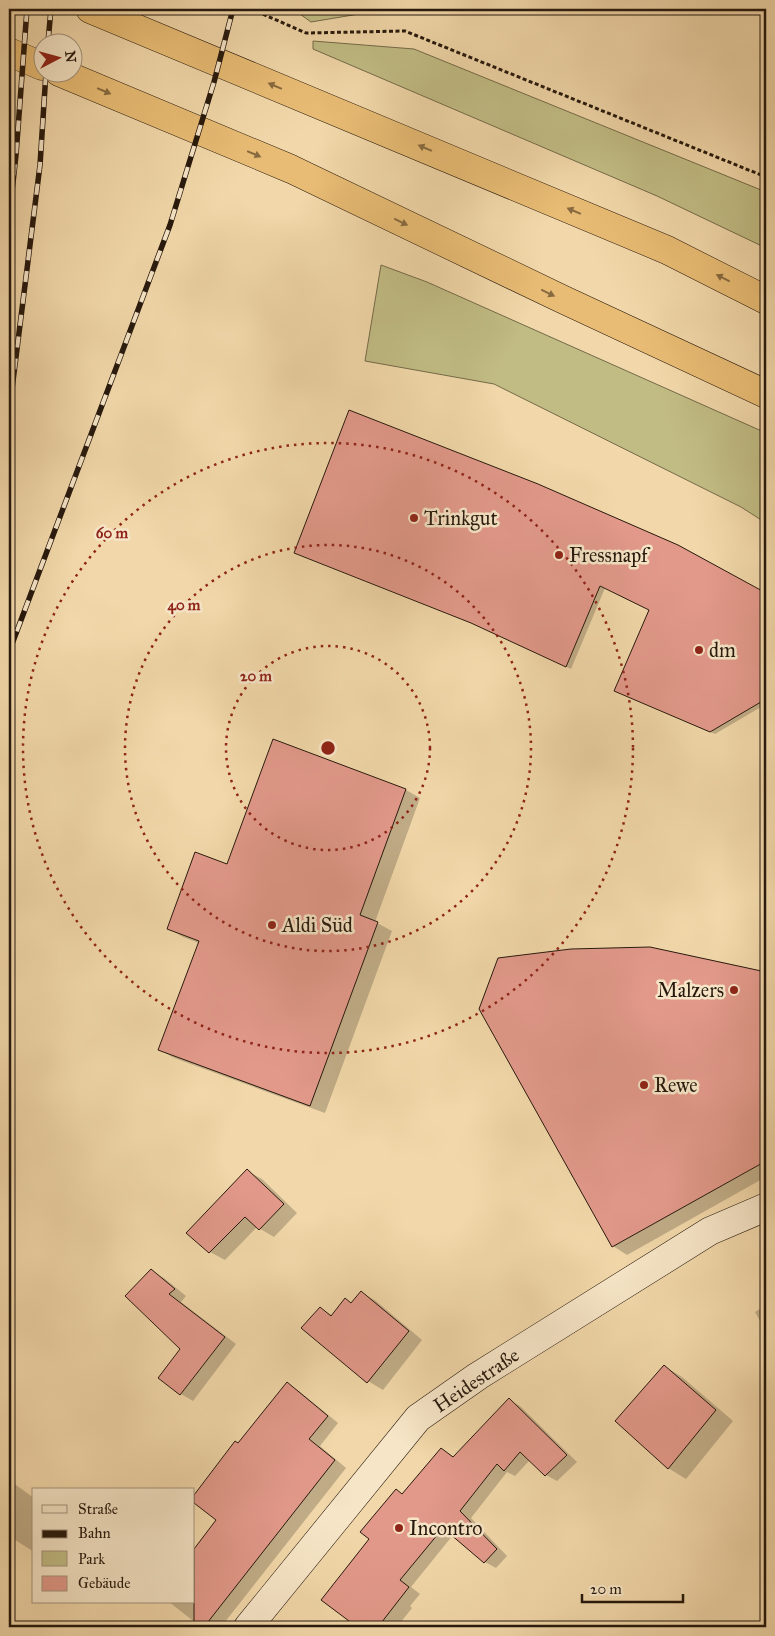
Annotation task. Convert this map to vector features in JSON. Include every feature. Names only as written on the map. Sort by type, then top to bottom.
[{"type":"highway","points":[[90,9],[667,250],[766,300]]},
{"type":"highway","points":[[9,52],[32,62]]},
{"type":"highway","points":[[82,82],[291,169],[766,394]]},
{"type":"street","name":"Heidestraße","points":[[248,1627],[418,1418],[478,1376],[710,1231],[766,1207]]},
{"type":"path","points":[[252,9],[306,33],[405,31],[766,177]]},
{"type":"green space","points":[[293,9],[372,9],[371,12],[311,22]]},
{"type":"green space","points":[[313,41],[414,49],[766,192],[766,248],[657,196],[313,49]]},
{"type":"green space","points":[[381,265],[427,282],[766,433],[766,523],[741,507],[494,384],[365,361]]},
{"type":"building","points":[[349,410],[538,484],[678,545],[766,593],[766,699],[710,732],[614,691],[649,610],[600,586],[566,667],[471,623],[294,553]]},
{"type":"building","name":"Aldi Süd","points":[[273,739],[406,789],[360,915],[378,922],[310,1106],[158,1050],[199,941],[167,929],[195,852],[227,864]]},
{"type":"building","name":"Rewe","points":[[650,947],[766,972],[766,1161],[612,1247],[479,1009],[498,958],[571,949]]},
{"type":"building","points":[[247,1169],[284,1204],[259,1230],[245,1217],[209,1253],[186,1233]]},
{"type":"building","points":[[151,1269],[175,1289],[169,1294],[225,1337],[180,1395],[158,1378],[180,1349],[125,1296]]},
{"type":"building","points":[[361,1291],[409,1331],[367,1383],[301,1328],[320,1307],[331,1316],[345,1298],[351,1303]]},
{"type":"building","points":[[664,1365],[716,1410],[668,1469],[615,1421]]},
{"type":"building","points":[[287,1382],[328,1416],[309,1439],[335,1460],[204,1627],[194,1627],[195,1548],[216,1520],[195,1504],[195,1494],[235,1441],[238,1443]]},
{"type":"building","points":[[509,1398],[567,1455],[545,1476],[520,1452],[504,1471],[497,1464],[460,1511],[497,1549],[484,1563],[443,1528],[400,1580],[409,1587],[378,1627],[357,1627],[321,1600],[369,1539],[360,1532],[396,1489],[402,1494],[441,1448],[453,1457]]},
{"type":"railway","points":[[9,219],[16,155],[27,9]]},
{"type":"railway","points":[[49,32],[51,9]]},
{"type":"railway","points":[[9,652],[170,225],[214,82],[233,9]]},
{"type":"railway","points":[[9,413],[40,165],[45,82]]},
{"type":"place","name":"Trinkgut","points":[[414,518]]},
{"type":"place","name":"Fressnapf","points":[[559,555]]},
{"type":"place","name":"dm","points":[[699,650]]},
{"type":"place","name":"Aldi Süd","points":[[272,925]]},
{"type":"place","name":"Malzers","points":[[734,990]]},
{"type":"place","name":"Rewe","points":[[644,1085]]},
{"type":"place","name":"Incontro","points":[[399,1528]]}]
